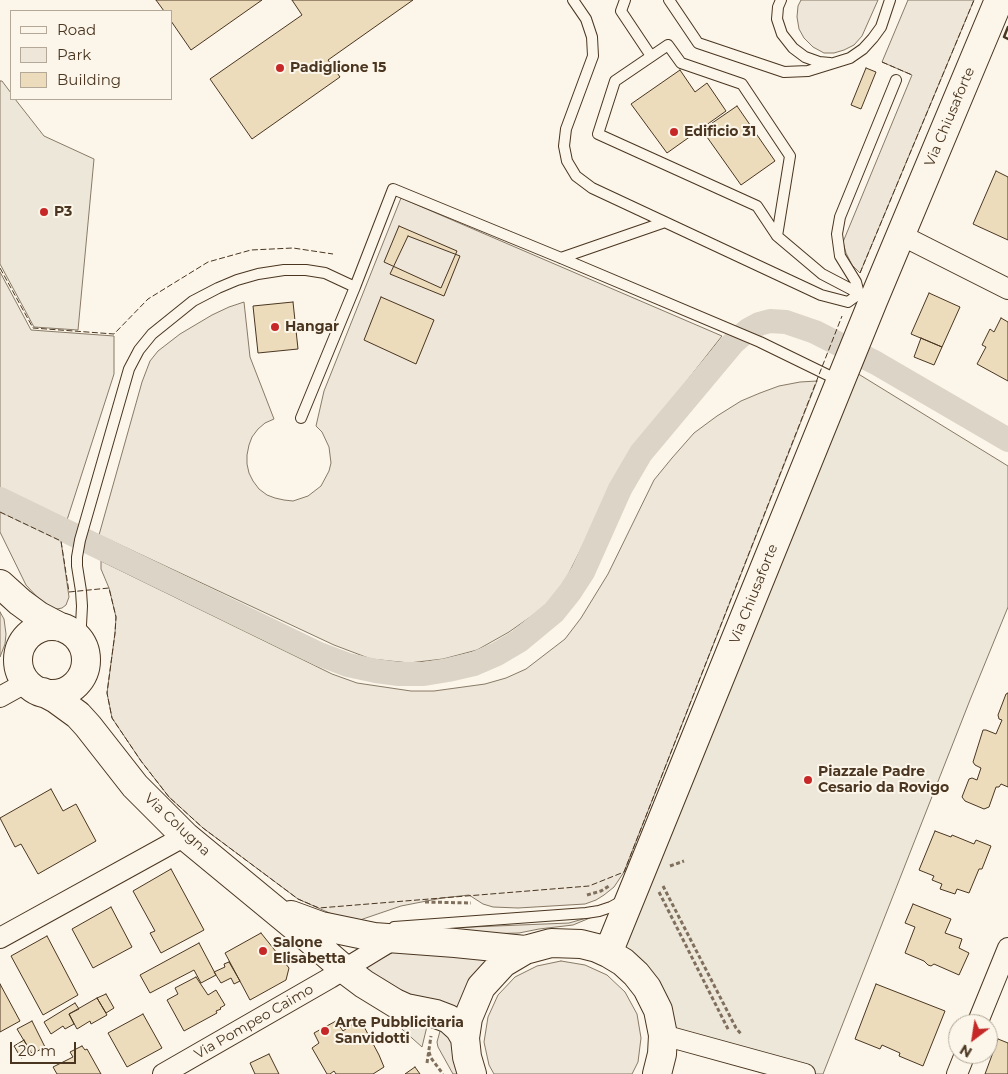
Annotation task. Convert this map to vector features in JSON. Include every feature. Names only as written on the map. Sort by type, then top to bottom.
[{"type":"street","name":"Via Chiusaforte","points":[[608,953],[848,364],[866,297],[901,235],[998,0]]},
{"type":"street","points":[[901,235],[1008,289]]},
{"type":"street","points":[[0,584],[39,616],[69,632],[83,646],[86,664],[83,673],[71,688],[52,694],[35,687],[22,674],[19,666],[12,619],[0,593]]},
{"type":"street","points":[[18,656],[25,640],[31,633],[39,629],[49,626],[69,632]]},
{"type":"street","name":"Via Colugna","points":[[83,673],[87,702],[98,738]]},
{"type":"street","points":[[0,697],[35,687]]},
{"type":"street","name":"Via Colugna","points":[[35,687],[56,698],[78,715],[135,786],[185,836],[344,969],[395,1003],[406,1008],[436,1014],[449,1019],[459,1028],[465,1038]]},
{"type":"street","points":[[0,938],[185,836]]},
{"type":"street","name":"Via Colugna","points":[[266,903],[306,922],[339,931],[394,939],[454,942],[525,950]]},
{"type":"street","points":[[344,969],[394,939]]},
{"type":"street","points":[[472,1074],[467,1057],[465,1038],[468,1018],[481,987],[503,963],[525,950],[551,943],[581,944],[597,948],[623,962],[636,974],[647,988],[658,1010],[663,1035],[662,1054],[657,1074]]},
{"type":"street","points":[[981,1014],[1008,948]]},
{"type":"street","name":"Via Pompeo Caimo","points":[[163,1074],[344,969]]},
{"type":"street","points":[[663,1035],[745,1048],[806,1074]]},
{"type":"lane","points":[[573,0],[586,19],[592,37],[593,56],[566,129],[564,146],[568,161],[576,176],[592,188],[821,296],[848,302],[866,297]]},
{"type":"lane","points":[[625,0],[621,11],[651,56]]},
{"type":"lane","points":[[669,0],[698,43],[784,72],[808,71],[850,58],[863,49],[881,27],[890,0]]},
{"type":"lane","points":[[781,0],[777,19],[782,34],[805,57],[818,62],[834,63]]},
{"type":"lane","points":[[777,236],[790,156],[742,84],[682,63],[668,45],[615,81],[598,134],[757,206],[777,236],[822,274],[866,297]]},
{"type":"lane","points":[[866,297],[840,256],[837,234],[840,217],[896,80]]},
{"type":"lane","points":[[301,418],[393,189],[760,342],[848,364]]},
{"type":"lane","points":[[561,258],[665,222]]},
{"type":"lane","points":[[69,632],[81,625],[82,606],[77,557],[83,528],[129,369],[139,350],[152,334],[193,301],[237,280],[258,274],[284,270],[306,270],[325,274],[354,286]]},
{"type":"lane","points":[[339,931],[586,913],[599,911],[621,902],[635,889]]},
{"type":"path","points":[[664,868],[684,861]]},
{"type":"path","points":[[661,883],[736,1028],[741,1034],[745,1048]]},
{"type":"path","points":[[585,896],[601,891],[635,889],[745,1048]]},
{"type":"path","points":[[424,902],[473,903]]},
{"type":"path","points":[[427,1063],[428,1049],[431,1058],[443,1074]]},
{"type":"green space","points":[[801,0],[878,0],[862,36],[854,45],[834,53],[824,53],[813,47],[804,38],[799,29],[797,17],[798,6]]},
{"type":"green space","points":[[908,0],[974,0],[860,273],[852,265],[843,242],[912,75],[882,62]]},
{"type":"green space","points":[[401,198],[722,336],[627,457],[563,585],[543,608],[509,632],[477,650],[443,659],[409,663],[371,659],[334,645],[99,535],[142,382],[150,361],[158,351],[180,334],[212,315],[244,302],[250,357],[274,419],[265,423],[252,437],[247,455],[249,473],[259,489],[267,495],[284,500],[293,501],[308,496],[321,486],[331,463],[329,447],[322,432],[316,426],[324,391]]},
{"type":"green space","points":[[0,272],[31,330],[114,336],[114,374],[67,520],[0,489]]},
{"type":"green space","points":[[817,381],[624,872],[614,887],[596,900],[585,904],[518,908],[493,907],[483,904],[469,895],[401,906],[360,920],[334,915],[298,899],[203,828],[169,797],[141,761],[112,718],[107,693],[116,617],[109,588],[101,569],[101,561],[332,674],[357,683],[411,691],[434,691],[485,684],[506,678],[526,669],[565,639],[581,618],[608,574],[654,480],[694,433],[741,401],[779,386]]},
{"type":"green space","points":[[0,512],[61,541],[69,597],[66,605],[62,608],[52,608],[40,600],[26,585],[0,532]]},
{"type":"green space","points":[[0,612],[4,619],[6,634],[5,644],[0,657]]},
{"type":"green space","points":[[597,915],[573,925],[519,933],[483,934],[447,928],[569,923]]},
{"type":"green space","points":[[401,948],[494,957],[460,1008],[404,998],[362,969]]},
{"type":"green space","points":[[561,961],[585,965],[607,975],[625,992],[637,1014],[641,1038],[638,1062],[632,1074],[494,1074],[489,1065],[484,1042],[488,1017],[498,995],[515,977],[537,966]]},
{"type":"green space","points":[[442,1024],[449,1027],[459,1074],[453,1074],[438,1047],[437,1042]]},
{"type":"shaded area","name":"P3","points":[[0,81],[2,81],[10,92],[10,100],[16,100],[44,136],[94,159],[78,330],[34,327],[0,264]]},
{"type":"shaded area","name":"Piazzale Padre Cesario da Rovigo","points":[[847,367],[1008,466],[1008,607],[823,1074],[805,1074],[663,1035],[608,953]]},
{"type":"shaded area","points":[[393,1010],[428,1022],[422,1047],[394,1022]]},
{"type":"building","points":[[156,0],[262,0],[191,50],[172,22],[172,10],[163,10]]},
{"type":"building","name":"Padiglione 15","points":[[292,0],[413,0],[328,60],[340,77],[252,139],[210,79],[302,15]]},
{"type":"building","points":[[866,68],[876,72],[861,109],[851,105]]},
{"type":"building","name":"Edificio 31","points":[[680,70],[695,92],[707,83],[726,111],[667,153],[631,104]]},
{"type":"building","points":[[737,106],[775,161],[741,185],[702,130]]},
{"type":"building","points":[[996,171],[1008,177],[1008,240],[973,224]]},
{"type":"building","points":[[399,226],[457,251],[441,288],[384,262]]},
{"type":"building","points":[[408,236],[460,256],[444,296],[390,274]]},
{"type":"building","points":[[929,293],[960,307],[942,347],[911,334]]},
{"type":"building","points":[[381,297],[434,320],[416,364],[364,340]]},
{"type":"building","name":"Hangar","points":[[293,302],[298,349],[258,353],[253,306]]},
{"type":"building","points":[[1001,318],[1008,322],[1008,381],[977,364],[986,347],[982,345],[990,329],[994,332]]},
{"type":"building","points":[[921,338],[942,347],[934,365],[914,357]]},
{"type":"building","points":[[1008,693],[1008,787],[1001,784],[999,787],[996,787],[989,807],[984,809],[965,801],[962,797],[969,779],[977,780],[981,768],[973,762],[983,730],[996,734],[1002,720],[999,719],[998,715]]},
{"type":"building","points":[[51,789],[63,811],[76,804],[96,841],[38,874],[21,844],[15,847],[0,818]]},
{"type":"building","points":[[935,831],[951,837],[952,835],[974,844],[976,840],[991,846],[982,869],[979,869],[969,893],[957,889],[955,894],[940,889],[942,884],[932,880],[934,876],[919,870]]},
{"type":"building","points":[[171,869],[204,930],[161,953],[150,933],[155,931],[133,891]]},
{"type":"building","points":[[913,904],[951,919],[945,933],[962,939],[959,948],[969,953],[959,975],[934,964],[928,965],[924,961],[905,953],[915,927],[905,923]]},
{"type":"building","points":[[111,907],[132,947],[93,968],[72,929]]},
{"type":"building","points":[[261,933],[289,968],[286,980],[250,1000],[225,953]]},
{"type":"building","points":[[47,936],[78,995],[43,1015],[11,956]]},
{"type":"building","points":[[199,943],[216,975],[201,983],[194,970],[150,993],[140,975]]},
{"type":"building","points":[[229,962],[240,981],[234,984],[231,978],[221,983],[214,972],[225,967],[224,964]]},
{"type":"building","points":[[196,977],[208,995],[216,990],[225,1005],[216,1011],[217,1013],[184,1031],[167,1000],[178,994],[175,988]]},
{"type":"building","points":[[0,984],[20,1021],[0,1032]]},
{"type":"building","points":[[876,984],[945,1011],[923,1066],[899,1056],[900,1053],[882,1045],[880,1049],[855,1039]]},
{"type":"building","points":[[106,994],[114,1008],[106,1013],[97,998]]},
{"type":"building","points":[[97,998],[107,1015],[91,1024],[90,1021],[77,1029],[69,1014]]},
{"type":"building","points":[[75,1003],[79,1009],[69,1014],[74,1024],[65,1029],[63,1026],[51,1034],[44,1022]]},
{"type":"building","points":[[143,1014],[162,1048],[127,1067],[108,1033]]},
{"type":"building","points":[[360,1019],[384,1067],[373,1074],[336,1074],[334,1071],[327,1074],[312,1048],[319,1043],[314,1033],[336,1021],[343,1031]]},
{"type":"building","points":[[32,1021],[45,1047],[32,1054],[17,1029]]},
{"type":"building","points":[[998,1039],[1008,1043],[1008,1074],[985,1074],[989,1064],[998,1064]]},
{"type":"building","points":[[24,1040],[32,1054],[21,1058],[14,1046]]},
{"type":"building","points":[[82,1046],[85,1050],[87,1049],[101,1074],[57,1074],[53,1067],[73,1057],[70,1052]]},
{"type":"building","points":[[269,1054],[279,1074],[255,1074],[250,1063]]},
{"type":"building","points":[[415,1067],[420,1074],[405,1074]]},
{"type":"waterway","points":[[0,499],[319,654],[348,665],[376,671],[399,674],[424,674],[474,664],[497,654],[519,641],[554,612],[583,572],[620,489],[641,453],[733,343],[748,330],[759,324],[770,321],[786,322],[815,332],[876,363],[1008,440]]},
{"type":"fence","points":[[860,273],[974,0]]},
{"type":"fence","points":[[882,62],[912,75]]},
{"type":"fence","points":[[0,268],[33,328],[114,334],[148,299],[208,262],[251,250],[293,248],[333,254]]},
{"type":"fence","points":[[0,512],[61,541],[69,592],[109,588],[116,617],[107,693],[112,718],[141,761],[169,797],[203,828],[298,899],[319,908],[589,886],[624,872],[842,316]]},
{"type":"wall","points":[[1008,27],[1004,37],[1008,39]]},
{"type":"place","name":"Padiglione 15","points":[[280,68]]},
{"type":"place","name":"Edificio 31","points":[[674,132]]},
{"type":"place","name":"P3","points":[[44,212]]},
{"type":"place","name":"Hangar","points":[[275,327]]},
{"type":"place","name":"Piazzale Padre Cesario da Rovigo","points":[[808,780]]},
{"type":"place","name":"Salone Elisabetta","points":[[263,951]]},
{"type":"place","name":"Arte Pubblicitaria Sanvidotti","points":[[325,1031]]}]
